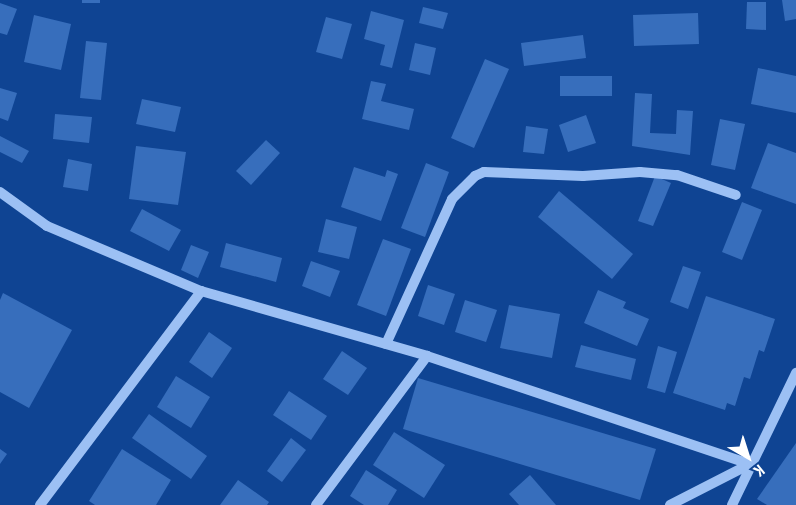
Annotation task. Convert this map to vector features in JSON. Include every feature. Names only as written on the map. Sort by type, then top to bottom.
[{"type":"street","points":[[386,344],[452,199],[475,176],[484,172],[583,176],[649,173],[677,175],[736,195]]},
{"type":"street","points":[[0,192],[47,226],[201,291],[427,356],[750,464]]},
{"type":"street","points":[[40,505],[201,291]]},
{"type":"street","points":[[316,505],[427,356]]},
{"type":"street","points":[[732,505],[796,373]]},
{"type":"street","points":[[670,505],[750,464]]},
{"type":"building","points":[[82,0],[100,0],[100,3],[82,3]]},
{"type":"building","points":[[782,0],[796,0],[796,19],[785,21]]},
{"type":"building","points":[[747,2],[766,2],[766,30],[746,29]]},
{"type":"building","points":[[0,3],[17,9],[7,35],[0,33]]},
{"type":"building","points":[[423,7],[448,13],[443,29],[419,23]]},
{"type":"building","points":[[371,11],[404,20],[392,68],[380,65],[385,45],[364,39]]},
{"type":"building","points":[[698,13],[699,44],[634,46],[633,15]]},
{"type":"building","points":[[34,15],[71,24],[61,70],[24,62]]},
{"type":"building","points":[[326,17],[352,24],[342,59],[316,52]]},
{"type":"building","points":[[583,35],[586,58],[524,66],[521,43]]},
{"type":"building","points":[[86,41],[107,43],[101,100],[80,98]]},
{"type":"building","points":[[415,43],[436,48],[430,75],[409,70]]},
{"type":"building","points":[[485,59],[509,69],[474,148],[451,138]]},
{"type":"building","points":[[758,68],[796,76],[796,113],[751,104]]},
{"type":"building","points":[[560,76],[612,76],[612,96],[560,96]]},
{"type":"building","points":[[371,81],[386,84],[381,101],[414,109],[409,130],[362,119]]},
{"type":"building","points":[[0,88],[17,93],[8,121],[0,118]]},
{"type":"building","points":[[635,93],[652,94],[650,133],[676,134],[677,110],[693,111],[690,155],[632,146]]},
{"type":"building","points":[[142,99],[181,107],[175,132],[136,124]]},
{"type":"building","points":[[55,114],[92,117],[89,143],[53,139]]},
{"type":"building","points":[[586,115],[596,143],[568,152],[559,125]]},
{"type":"building","points":[[720,119],[745,124],[735,170],[711,165]]},
{"type":"building","points":[[526,126],[548,129],[544,154],[523,152]]},
{"type":"building","points":[[0,136],[29,151],[22,163],[0,152]]},
{"type":"building","points":[[266,140],[280,153],[251,185],[236,171]]},
{"type":"building","points":[[768,143],[796,153],[796,204],[751,188]]},
{"type":"building","points":[[136,146],[186,152],[178,205],[129,199]]},
{"type":"building","points":[[68,159],[92,164],[88,191],[63,187]]},
{"type":"building","points":[[426,163],[449,172],[425,237],[401,228]]},
{"type":"building","points":[[354,167],[385,177],[387,170],[398,174],[381,221],[341,207]]},
{"type":"building","points":[[655,176],[671,183],[653,226],[638,221]]},
{"type":"building","points":[[559,191],[633,254],[612,279],[538,217]]},
{"type":"building","points":[[742,202],[762,210],[742,260],[722,252]]},
{"type":"building","points":[[142,209],[181,230],[169,251],[130,231]]},
{"type":"building","points":[[326,219],[357,227],[349,259],[318,252]]},
{"type":"building","points":[[383,239],[411,249],[386,316],[357,305]]},
{"type":"building","points":[[226,243],[282,258],[276,282],[220,267]]},
{"type":"building","points":[[191,245],[209,252],[198,278],[181,270]]},
{"type":"building","points":[[311,261],[340,271],[330,297],[302,286]]},
{"type":"building","points":[[683,266],[701,272],[688,309],[670,302]]},
{"type":"building","points":[[428,285],[455,294],[444,325],[418,316]]},
{"type":"building","points":[[598,290],[626,302],[623,308],[649,319],[637,346],[584,323]]},
{"type":"building","points":[[3,293],[72,330],[29,408],[0,392],[0,300]]},
{"type":"building","points":[[706,296],[775,319],[764,352],[759,350],[750,379],[744,377],[735,406],[727,403],[725,410],[673,393]]},
{"type":"building","points":[[465,300],[497,310],[486,342],[455,332]]},
{"type":"building","points":[[509,305],[560,314],[552,358],[500,348]]},
{"type":"building","points":[[209,332],[232,348],[212,378],[189,362]]},
{"type":"building","points":[[581,345],[636,359],[631,380],[575,367]]},
{"type":"building","points":[[658,346],[677,352],[665,393],[647,388]]},
{"type":"building","points":[[342,351],[367,368],[348,395],[323,379]]},
{"type":"building","points":[[176,376],[210,397],[191,428],[157,407]]},
{"type":"building","points":[[418,378],[656,449],[640,500],[403,429]]},
{"type":"building","points":[[289,391],[327,416],[311,440],[273,415]]},
{"type":"building","points":[[149,414],[207,456],[191,479],[132,438]]},
{"type":"building","points":[[394,432],[445,465],[424,498],[373,465]]},
{"type":"building","points":[[291,438],[306,450],[282,482],[267,471]]},
{"type":"building","points":[[796,443],[796,505],[767,505],[757,499]]},
{"type":"building","points":[[0,449],[7,454],[0,464]]},
{"type":"building","points":[[122,449],[171,480],[156,505],[95,505],[89,501]]},
{"type":"building","points":[[366,470],[397,490],[388,505],[364,505],[350,496]]},
{"type":"building","points":[[530,475],[556,505],[519,505],[509,494]]},
{"type":"building","points":[[238,480],[269,502],[267,505],[220,505]]}]
